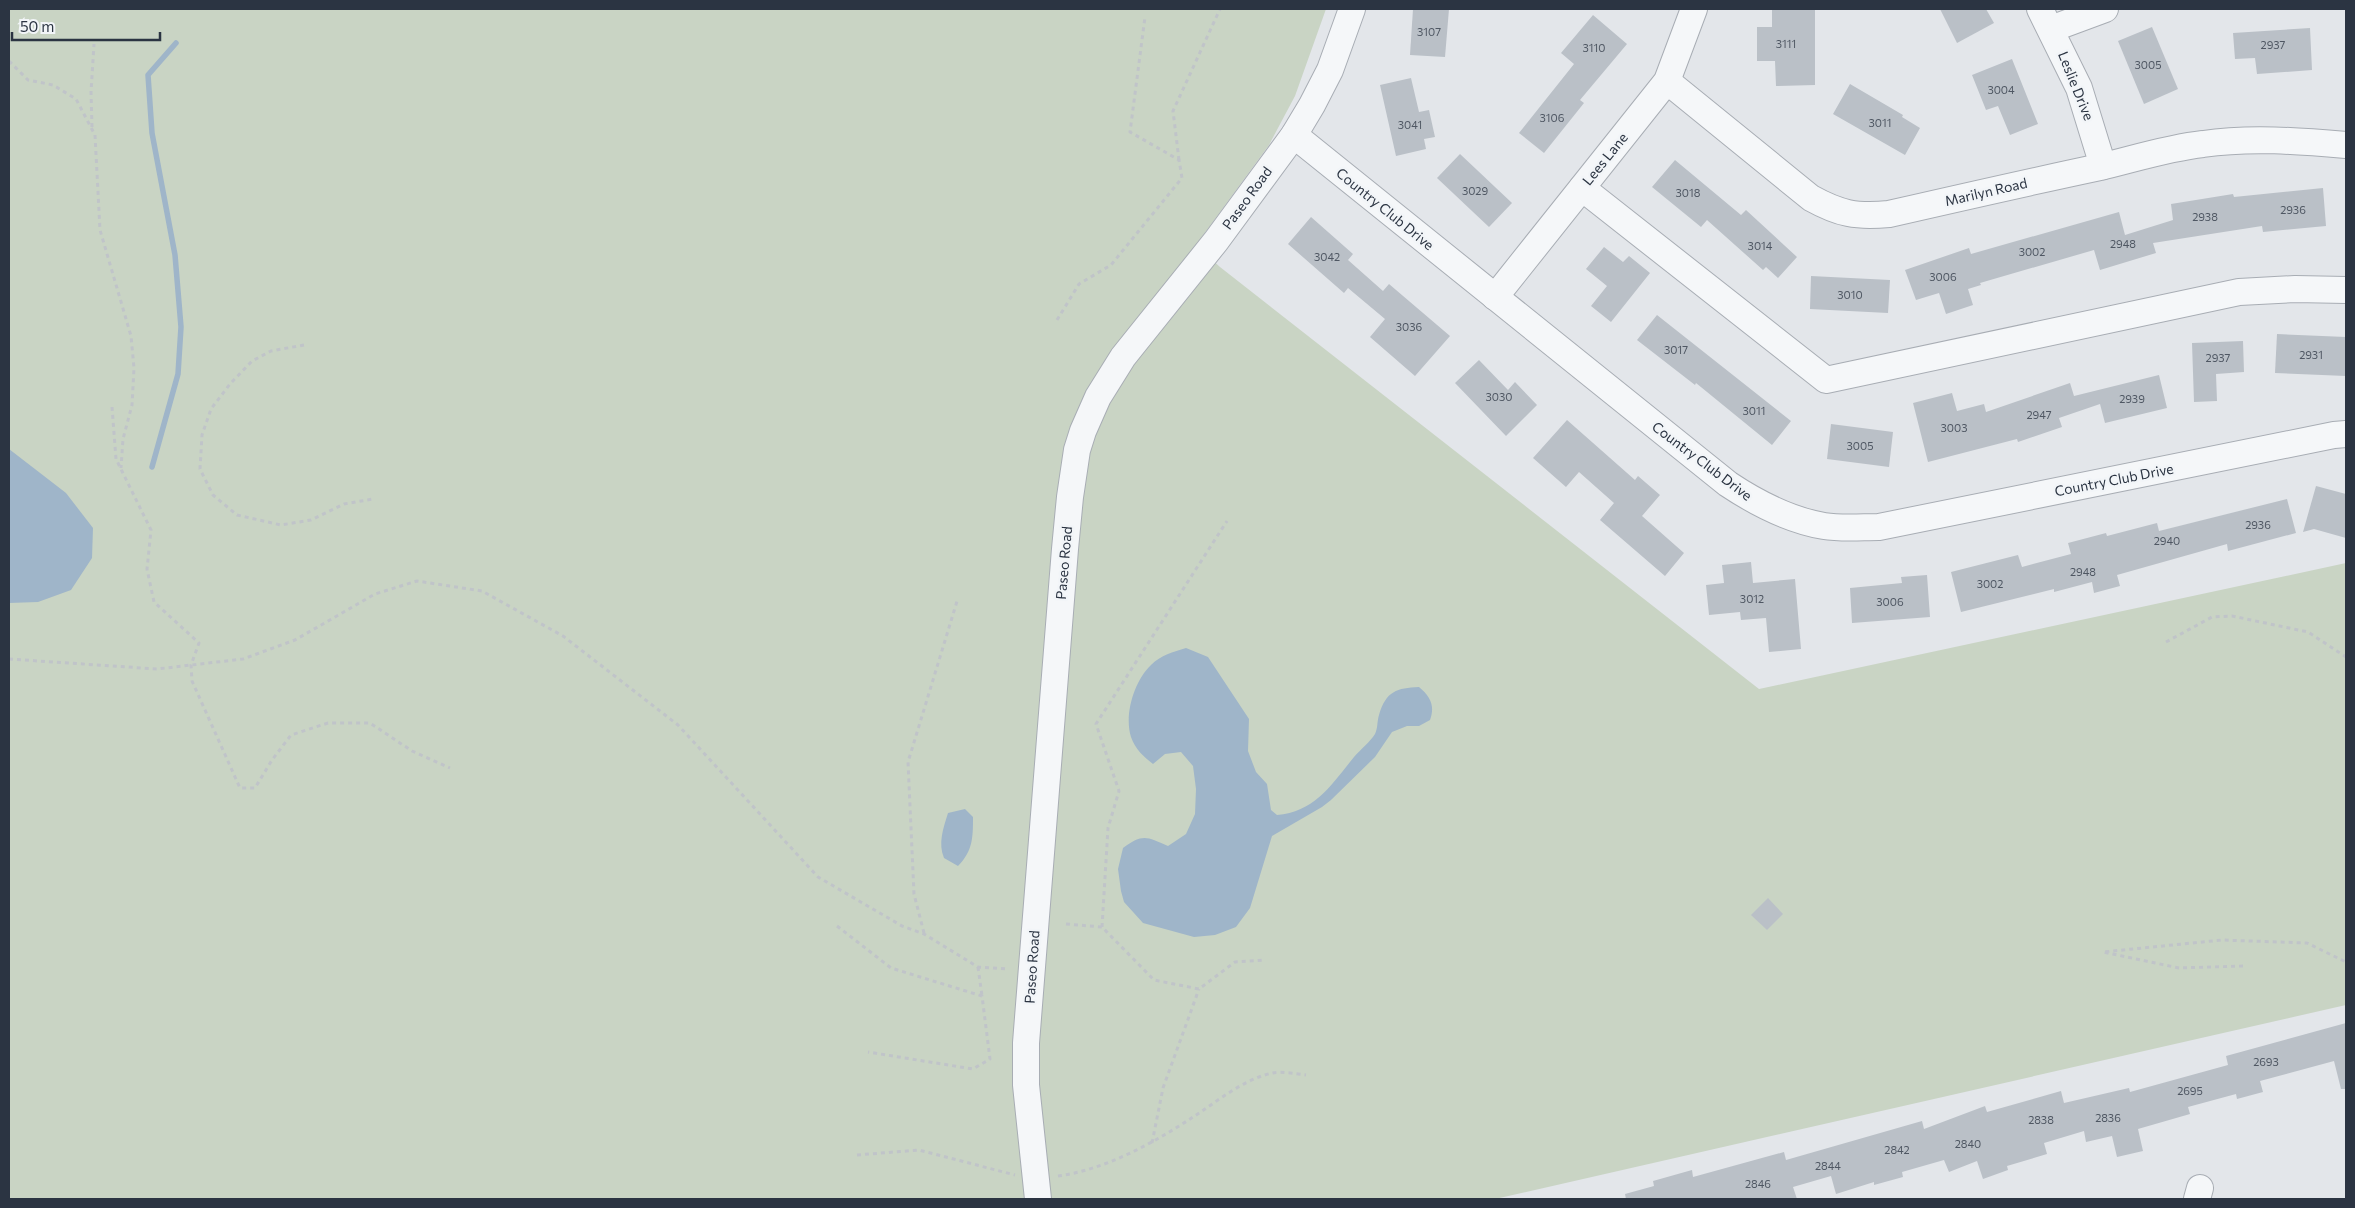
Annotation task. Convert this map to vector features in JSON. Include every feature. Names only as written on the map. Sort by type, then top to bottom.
[{"type":"street","name":"Paseo Road","points":[[1038,1189],[1026,1085],[1031,970],[1065,549],[1071,487],[1077,450],[1098,396],[1123,357],[1216,241],[1294,135],[1330,70],[1352,9]]},
{"type":"street","name":"Lees Lane","points":[[1495,297],[1667,81],[1694,9]]},
{"type":"street","points":[[2045,19],[2104,9]]},
{"type":"street","name":"Leslie Drive","points":[[2045,19],[2079,88],[2103,166]]},
{"type":"street","name":"Marilyn Road","points":[[1667,81],[1811,198],[1829,208],[1847,214],[1865,216],[1889,214],[2103,166],[2163,150],[2236,141],[2285,141],[2346,146]]},
{"type":"street","name":"Country Club Drive","points":[[1294,135],[1728,484],[1774,511],[1826,526],[1879,527],[2346,434]]},
{"type":"street","points":[[1582,188],[1826,380],[2240,292],[2295,289],[2346,290]]},
{"type":"path","points":[[1057,320],[1078,284],[1111,265],[1182,178],[1173,111],[1220,9]]},
{"type":"path","points":[[1145,18],[1130,132],[1179,160]]},
{"type":"path","points":[[92,130],[91,92],[94,44]]},
{"type":"path","points":[[9,61],[28,80],[53,85],[76,99],[95,135],[100,230],[131,336],[134,368],[132,405],[123,439],[121,469]]},
{"type":"path","points":[[304,345],[271,351],[252,361],[230,384],[211,409],[202,435],[200,469],[213,495],[237,515],[281,525],[312,520],[344,504],[373,499]]},
{"type":"path","points":[[112,407],[116,458],[151,530],[147,569],[154,602],[199,643],[191,665],[192,681],[240,788],[255,788],[272,760],[291,735],[328,723],[370,723],[412,751],[450,768]]},
{"type":"path","points":[[1102,927],[1108,828],[1119,791],[1096,724],[1226,521]]},
{"type":"path","points":[[9,659],[158,669],[243,659],[296,640],[375,594],[417,581],[482,591],[563,636],[678,725],[818,877],[902,926],[924,934],[978,966],[1031,970]]},
{"type":"path","points":[[924,934],[914,894],[908,762],[958,598]]},
{"type":"path","points":[[2166,642],[2212,617],[2232,616],[2308,632],[2346,657]]},
{"type":"path","points":[[1066,924],[1102,927],[1154,980],[1199,988]]},
{"type":"path","points":[[837,926],[891,968],[982,996]]},
{"type":"path","points":[[2243,966],[2179,968],[2103,952],[2222,940],[2307,943],[2346,962]]},
{"type":"path","points":[[1152,1143],[1163,1088],[1199,988],[1235,962],[1265,960]]},
{"type":"path","points":[[868,1052],[973,1069],[990,1059],[978,966]]},
{"type":"path","points":[[857,1155],[919,1150],[1004,1173],[1038,1189],[1152,1143],[1194,1117],[1228,1092],[1273,1072],[1306,1075]]},
{"type":"green space","points":[[9,9],[1326,9],[1295,96],[1269,145],[1196,245],[1220,267],[1759,689],[2346,563],[2346,1005],[1495,1199],[9,1199]]},
{"type":"water","points":[[9,449],[66,493],[93,528],[92,558],[71,590],[38,602],[9,603]]},
{"type":"water","points":[[1186,648],[1208,657],[1249,719],[1248,751],[1256,772],[1267,784],[1271,810],[1277,815],[1290,813],[1302,808],[1322,795],[1375,734],[1382,707],[1393,692],[1404,688],[1419,687],[1429,698],[1432,706],[1430,720],[1419,726],[1407,726],[1392,732],[1375,757],[1331,800],[1272,836],[1250,908],[1236,927],[1215,935],[1194,937],[1143,923],[1124,902],[1118,869],[1123,848],[1130,843],[1140,838],[1145,838],[1168,846],[1186,834],[1195,814],[1196,789],[1193,766],[1181,752],[1165,754],[1153,764],[1143,756],[1135,745],[1129,728],[1132,699],[1135,689],[1145,672],[1151,665],[1167,654]]},
{"type":"water","points":[[965,809],[973,817],[972,837],[967,855],[958,866],[944,858],[941,847],[942,836],[948,813]]},
{"type":"building","points":[[1413,9],[1449,9],[1445,57],[1410,55]]},
{"type":"building","points":[[1772,9],[1815,9],[1815,85],[1776,86],[1775,61],[1757,61],[1757,27],[1772,27]]},
{"type":"building","points":[[1940,9],[1986,9],[1994,23],[1957,43]]},
{"type":"building","points":[[1593,15],[1627,44],[1580,100],[1584,103],[1544,153],[1519,133],[1574,64],[1561,53]]},
{"type":"building","points":[[2152,27],[2178,89],[2144,104],[2118,41]]},
{"type":"building","points":[[2310,28],[2312,70],[2257,74],[2255,58],[2235,59],[2233,33]]},
{"type":"building","points":[[2012,59],[2038,124],[2010,135],[1998,106],[1986,110],[1972,75]]},
{"type":"building","points":[[1411,78],[1419,112],[1429,110],[1435,137],[1424,139],[1426,149],[1396,156],[1380,85]]},
{"type":"building","points":[[1850,84],[1903,115],[1902,117],[1920,128],[1905,155],[1833,114]]},
{"type":"building","points":[[1460,154],[1512,203],[1489,227],[1437,178]]},
{"type":"building","points":[[1675,160],[1741,215],[1746,210],[1797,257],[1778,278],[1766,267],[1763,270],[1707,220],[1701,227],[1652,187]]},
{"type":"building","points":[[2323,188],[2326,226],[2263,232],[2262,226],[2153,243],[2156,253],[2100,270],[2094,250],[1980,283],[1981,285],[1968,289],[1973,305],[1946,314],[1939,293],[1916,300],[1905,270],[1969,248],[1971,254],[2119,212],[2125,235],[2173,220],[2171,204],[2233,194],[2234,197]]},
{"type":"building","points":[[1311,217],[1353,254],[1348,260],[1383,291],[1389,284],[1450,336],[1415,376],[1370,337],[1385,319],[1348,288],[1344,293],[1288,244]]},
{"type":"building","points":[[1604,247],[1623,262],[1629,256],[1650,273],[1611,322],[1591,306],[1607,286],[1586,269]]},
{"type":"building","points":[[1811,276],[1890,280],[1888,313],[1810,309]]},
{"type":"building","points":[[1657,315],[1791,421],[1772,445],[1696,383],[1695,385],[1637,340]]},
{"type":"building","points":[[2277,334],[2346,337],[2346,376],[2275,373]]},
{"type":"building","points":[[2243,341],[2244,372],[2216,374],[2217,401],[2194,402],[2192,343]]},
{"type":"building","points":[[1479,360],[1508,390],[1515,382],[1537,405],[1506,436],[1455,383]]},
{"type":"building","points":[[2159,375],[2167,408],[2105,423],[2100,404],[2059,418],[2062,427],[2018,442],[2017,439],[1928,462],[1913,403],[1952,393],[1957,411],[1984,404],[1986,412],[2070,383],[2074,396]]},
{"type":"building","points":[[1567,420],[1635,480],[1638,476],[1660,495],[1642,516],[1684,553],[1665,576],[1600,520],[1614,503],[1579,472],[1566,487],[1533,458]]},
{"type":"building","points":[[1831,424],[1893,432],[1889,467],[1827,459]]},
{"type":"building","points":[[2316,486],[2346,494],[2346,538],[2314,529],[2303,532]]},
{"type":"building","points":[[2287,499],[2296,533],[2228,551],[2227,544],[2117,575],[2120,586],[2094,593],[2092,582],[2054,592],[2054,589],[1961,612],[1951,572],[2018,555],[2022,567],[2071,554],[2068,543],[2106,533],[2107,536],[2157,523],[2159,531]]},
{"type":"building","points":[[1751,562],[1753,583],[1795,579],[1801,649],[1769,652],[1766,618],[1741,620],[1740,612],[1709,615],[1706,585],[1724,583],[1722,565]]},
{"type":"building","points":[[1927,575],[1930,617],[1852,623],[1850,588],[1902,583],[1901,577]]},
{"type":"building","points":[[1768,898],[1783,914],[1767,930],[1751,915]]},
{"type":"building","points":[[2346,1023],[2346,1089],[2341,1089],[2334,1061],[2260,1081],[2263,1092],[2237,1099],[2236,1094],[2188,1107],[2190,1114],[2138,1129],[2143,1151],[2117,1157],[2112,1136],[2086,1142],[2084,1131],[2044,1143],[2047,1154],[2007,1166],[2008,1170],[1983,1179],[1977,1161],[1949,1172],[1944,1160],[1902,1172],[1903,1177],[1874,1185],[1874,1182],[1836,1194],[1831,1176],[1793,1187],[1797,1199],[1626,1199],[1625,1194],[1654,1186],[1653,1181],[1692,1170],[1693,1177],[1784,1152],[1786,1160],[1922,1121],[1924,1129],[1985,1106],[1987,1112],[2061,1091],[2064,1103],[2129,1088],[2130,1092],[2228,1065],[2226,1056]]},
{"type":"waterway","points":[[152,467],[178,374],[181,327],[175,255],[152,133],[148,75],[176,43]]}]
